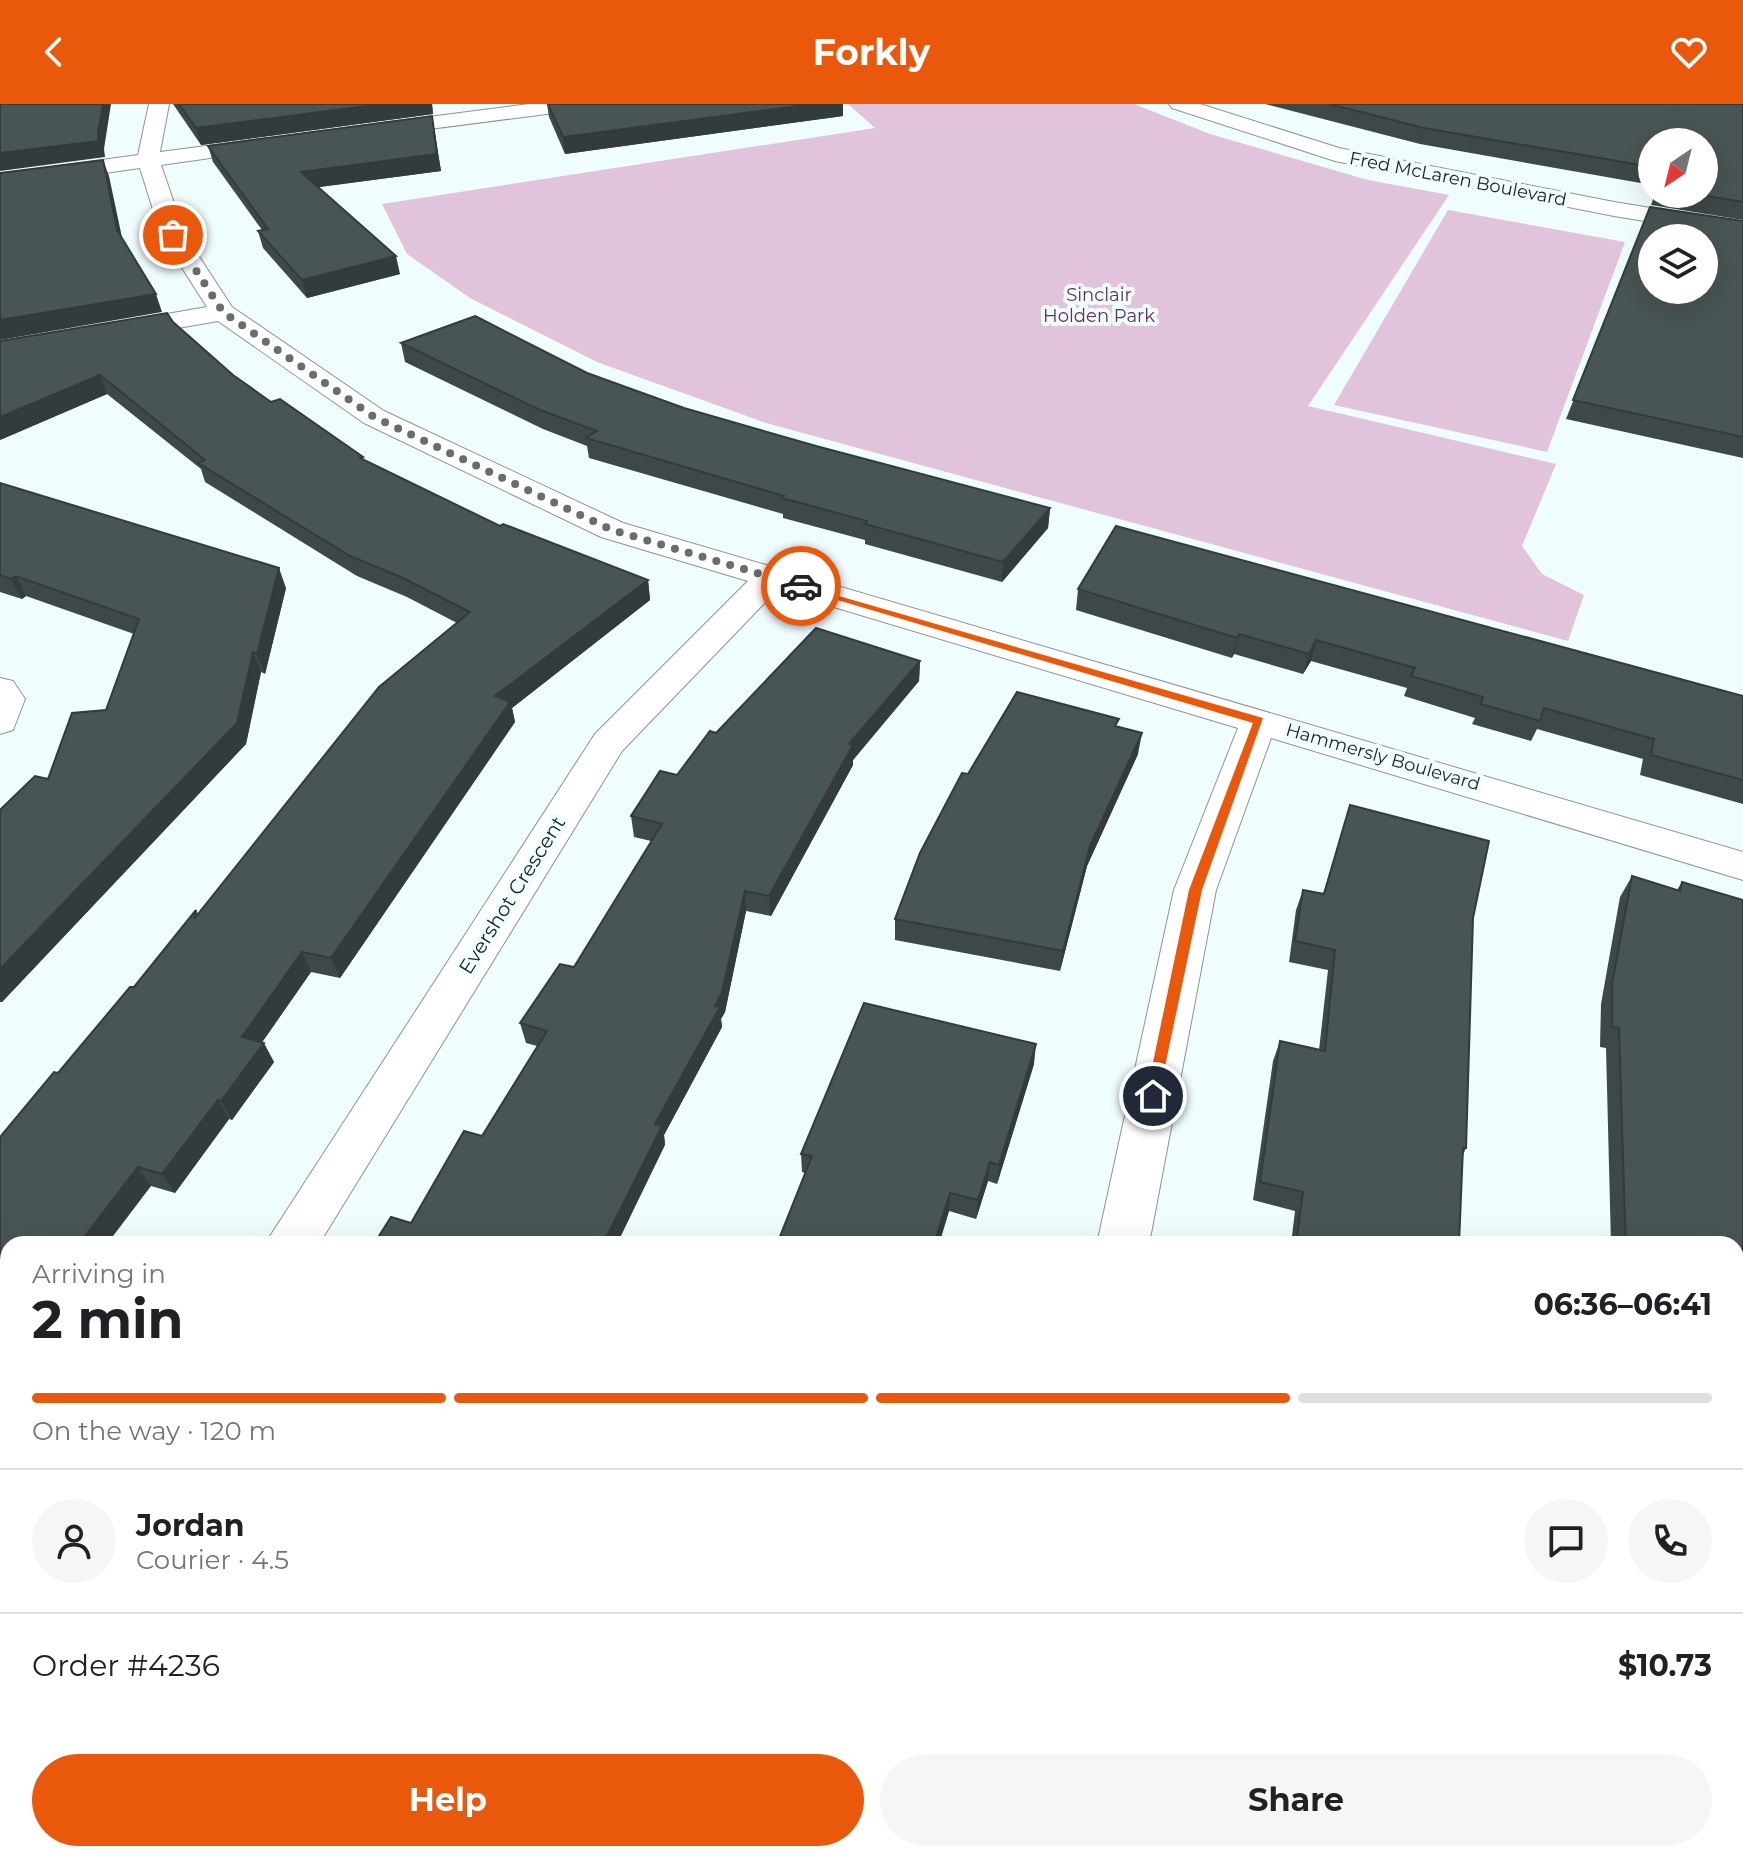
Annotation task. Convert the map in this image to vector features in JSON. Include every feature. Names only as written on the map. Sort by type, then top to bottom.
[{"type":"street","name":"Hammersly Boulevard","points":[[159,104],[148,159],[173,235],[223,312],[374,417],[612,530],[1743,866]]},
{"type":"street","points":[[348,134],[487,110],[577,104]]},
{"type":"street","name":"Fred McLaren Boulevard","points":[[1179,104],[1335,154],[1599,206],[1743,230]]},
{"type":"street","points":[[0,181],[287,142]]},
{"type":"street","points":[[0,351],[223,312]]},
{"type":"street","name":"Evershot Crescent","points":[[296,1236],[608,743],[771,577]]},
{"type":"street","points":[[0,689],[7,699],[0,722]]},
{"type":"street","points":[[1125,1236],[1195,890],[1259,721]]},
{"type":"green space","name":"Sinclair Holden Park","points":[[848,104],[1134,104],[1210,134],[1368,180],[1449,195],[1308,406],[1556,464],[1522,546],[1542,574],[1584,595],[1568,641],[766,423],[597,362],[470,298],[407,254],[382,204],[875,128]]},
{"type":"green space","points":[[1448,210],[1625,242],[1547,452],[1334,405]]},
{"type":"building","points":[[0,104],[103,104],[99,141],[0,153]]},
{"type":"building","points":[[179,104],[383,104],[196,128]]},
{"type":"building","points":[[548,104],[813,104],[563,137]]},
{"type":"building","points":[[1329,104],[1743,104],[1743,202],[1718,198],[1718,128],[1638,128],[1638,165],[1424,128]]},
{"type":"building","points":[[432,116],[437,154],[301,172],[396,256],[302,280],[258,231],[268,229],[208,146]]},
{"type":"building","points":[[103,160],[117,230],[156,294],[0,320],[0,173]]},
{"type":"building","points":[[1650,208],[1743,221],[1743,437],[1573,400],[1638,237],[1638,304],[1718,304],[1718,224],[1643,224]]},
{"type":"building","points":[[167,313],[173,322],[233,375],[271,402],[280,399],[363,457],[360,458],[500,526],[503,524],[648,580],[495,696],[510,702],[331,958],[302,952],[242,1037],[264,1043],[221,1101],[218,1100],[162,1174],[138,1167],[85,1236],[0,1236],[0,1137],[54,1072],[58,1073],[130,987],[134,987],[196,910],[194,919],[379,687],[470,612],[401,577],[350,556],[198,463],[205,460],[100,375],[0,417],[0,341]]},
{"type":"building","points":[[475,316],[587,373],[684,408],[1050,508],[1003,562],[865,524],[867,521],[586,438],[597,431],[540,410],[401,343]]},
{"type":"building","points":[[0,483],[279,568],[257,654],[253,652],[237,723],[0,969],[0,810],[35,776],[48,779],[72,713],[106,710],[139,619],[16,576],[11,579],[0,575]]},
{"type":"building","points":[[1116,526],[1743,696],[1743,780],[1651,755],[1654,739],[1544,708],[1540,721],[1481,704],[1483,697],[1411,676],[1415,668],[1316,640],[1309,654],[1239,634],[1237,638],[1078,589]]},
{"type":"building","points":[[816,628],[920,661],[849,744],[853,745],[769,896],[745,891],[722,992],[715,1006],[720,1007],[655,1124],[662,1126],[607,1236],[379,1236],[391,1217],[411,1223],[464,1131],[482,1136],[547,1031],[520,1023],[560,964],[574,967],[662,824],[631,816],[660,771],[677,775],[710,731],[716,733]]},
{"type":"building","points":[[1017,692],[1119,719],[1115,726],[1142,733],[1090,846],[1063,951],[895,919],[920,853],[962,773],[968,774]]},
{"type":"building","points":[[1350,805],[1489,841],[1473,918],[1466,1148],[1463,1148],[1459,1236],[1297,1236],[1303,1192],[1260,1182],[1280,1041],[1325,1051],[1335,950],[1295,941],[1303,890],[1324,894]]},
{"type":"building","points":[[1632,876],[1680,891],[1682,882],[1743,900],[1743,1236],[1626,1236],[1619,1028],[1612,1027],[1612,984]]},
{"type":"building","points":[[864,1003],[1036,1044],[999,1165],[990,1162],[978,1200],[950,1193],[937,1236],[780,1236],[812,1156],[801,1154]]},
{"type":"way so far","points":[[173,235],[223,312],[374,417],[612,530],[801,586]]},
{"type":"route","points":[[801,586],[1259,721],[1195,890],[1153,1096]]}]
